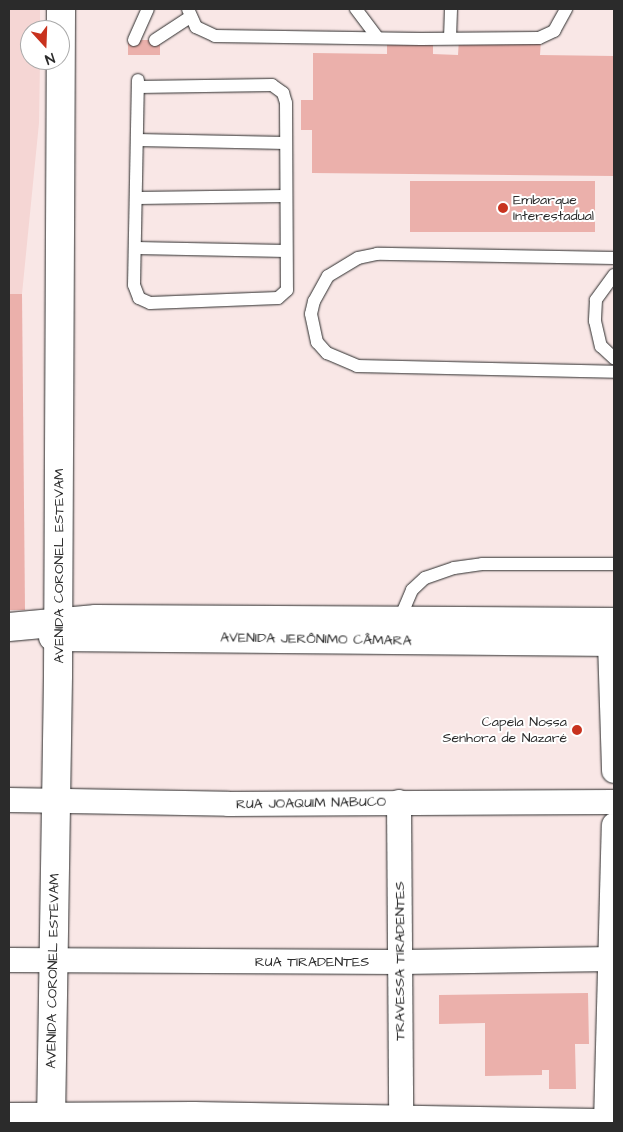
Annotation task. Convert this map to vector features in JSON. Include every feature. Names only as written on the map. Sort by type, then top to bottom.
[{"type":"main road","name":"AVENIDA CORONEL ESTEVAM","points":[[50,1119],[58,629],[61,9]]},
{"type":"main road","name":"AVENIDA JERÔNIMO CÂMARA","points":[[14,627],[58,629],[397,629],[613,636]]},
{"type":"street","points":[[613,636],[614,770]]},
{"type":"street","name":"RUA JOAQUIM NABUCO","points":[[9,800],[228,804],[614,802]]},
{"type":"street","name":"TRAVESSA TIRADENTES","points":[[399,802],[401,1120]]},
{"type":"street","points":[[9,1115],[50,1119],[194,1114],[401,1120],[608,1122],[614,825]]},
{"type":"street","name":"RUA TIRADENTES","points":[[9,960],[401,962],[611,959]]},
{"type":"lane","points":[[134,40],[148,9]]},
{"type":"lane","points":[[356,9],[378,38]]},
{"type":"lane","points":[[450,38],[451,9]]},
{"type":"lane","points":[[155,40],[189,13],[201,31],[215,36],[539,38],[554,31],[566,9]]},
{"type":"lane","points":[[138,83],[272,85],[283,93],[286,102],[287,290],[278,298],[266,301],[150,303],[139,298],[134,285],[137,140],[138,83]]},
{"type":"lane","points":[[137,140],[286,143]]},
{"type":"lane","points":[[136,198],[286,196]]},
{"type":"lane","points":[[136,248],[286,251]]},
{"type":"lane","points":[[614,258],[377,254],[358,258],[328,276],[314,301],[311,314],[317,342],[327,353],[357,366],[614,372]]},
{"type":"lane","points":[[614,275],[596,300],[595,321],[601,346],[614,358]]},
{"type":"lane","points":[[397,629],[412,590],[425,578],[454,568],[482,564],[614,564]]},
{"type":"shaded area","points":[[9,9],[40,9],[40,20],[20,20],[20,70],[40,70],[39,123],[22,294],[9,294]]},
{"type":"building","points":[[459,39],[541,40],[540,55],[614,56],[614,176],[312,173],[312,130],[301,130],[301,100],[313,100],[313,53],[387,54],[387,40],[433,41],[433,54],[458,55]]},
{"type":"building","points":[[128,40],[160,40],[160,55],[128,55]]},
{"type":"building","name":"Embarque Interestadual","points":[[410,181],[595,181],[595,232],[410,232]]},
{"type":"building","points":[[9,294],[22,294],[25,610],[9,610]]},
{"type":"building","points":[[588,993],[589,1044],[575,1044],[576,1089],[549,1089],[549,1070],[542,1070],[542,1075],[485,1076],[485,1023],[439,1024],[439,995]]},
{"type":"place","name":"Embarque Interestadual","points":[[503,208]]},
{"type":"place","name":"Capela Nossa Senhora de Nazaré","points":[[577,730]]}]
